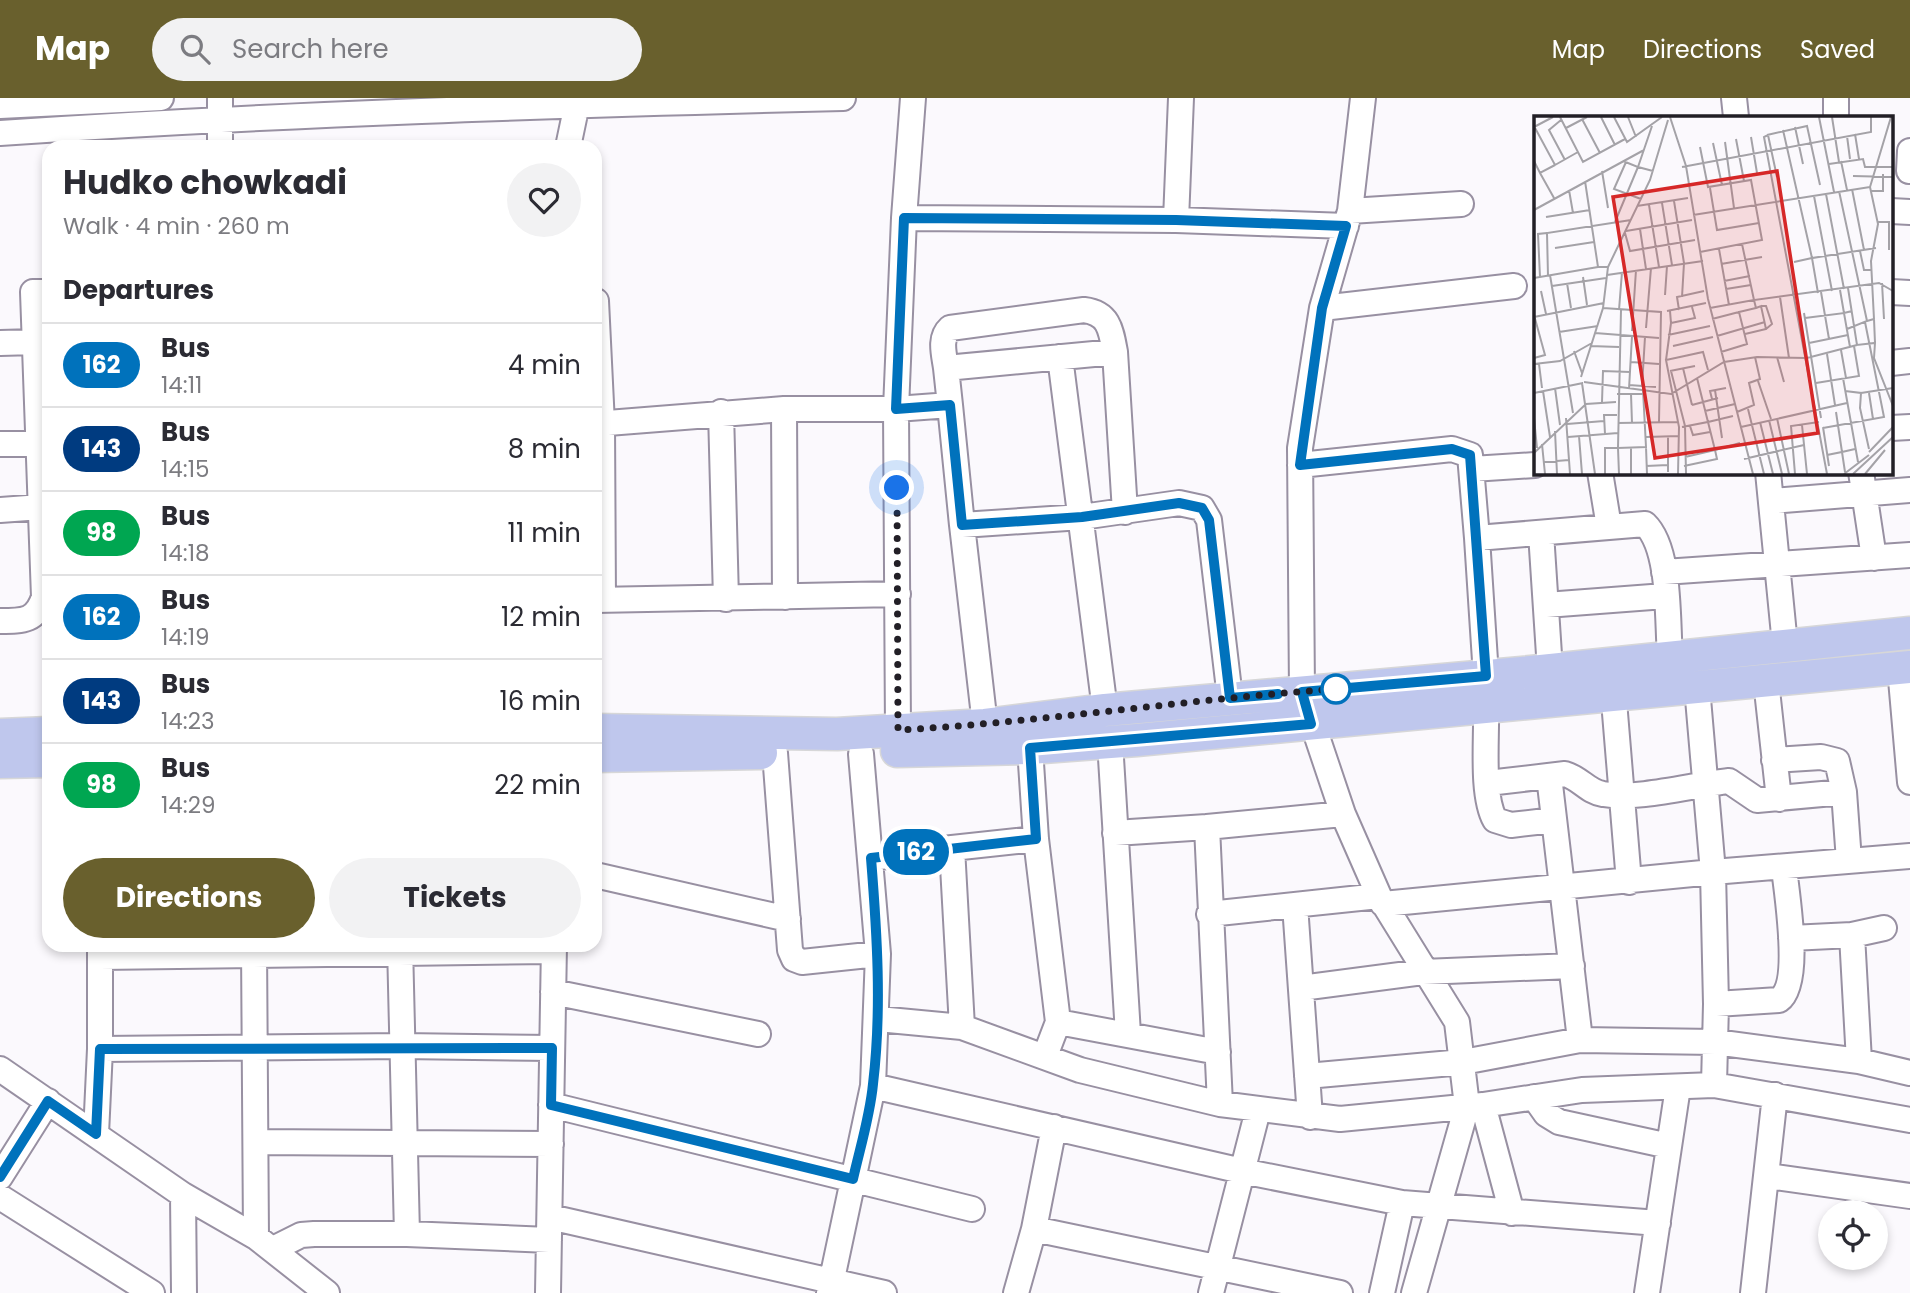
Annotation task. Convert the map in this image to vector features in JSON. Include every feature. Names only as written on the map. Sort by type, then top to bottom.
[{"type":"main road","points":[[602,730],[837,734],[985,726],[1105,710],[1550,670],[1670,655],[1910,633]]},
{"type":"main road","points":[[602,756],[861,754],[1030,748],[1905,667]]},
{"type":"main road","points":[[0,735],[42,733]]},
{"type":"main road","points":[[0,762],[42,761]]},
{"type":"street","points":[[0,106],[161,98]]},
{"type":"street","points":[[0,133],[220,108],[842,98]]},
{"type":"street","points":[[898,730],[896,409],[904,218],[913,98]]},
{"type":"street","points":[[1176,220],[1181,98]]},
{"type":"street","points":[[1363,98],[1348,219],[1322,308],[1300,465],[1302,692],[1343,814],[1381,900],[1423,972],[1457,1022],[1475,1105],[1512,1213]]},
{"type":"street","points":[[1734,98],[1736,116]]},
{"type":"street","points":[[1836,98],[1836,116]]},
{"type":"street","points":[[569,140],[577,103]]},
{"type":"street","points":[[220,108],[220,140]]},
{"type":"street","points":[[904,218],[1348,219],[1461,204]]},
{"type":"street","points":[[1892,211],[1910,212]]},
{"type":"street","points":[[1322,308],[1514,286]]},
{"type":"street","points":[[42,292],[33,292],[42,421]]},
{"type":"street","points":[[1892,292],[1910,293]]},
{"type":"street","points":[[985,726],[943,343],[945,333],[950,328],[1084,310],[1095,311],[1109,324],[1115,352],[1125,512]]},
{"type":"street","points":[[0,343],[35,342]]},
{"type":"street","points":[[946,368],[1115,352]]},
{"type":"street","points":[[1060,357],[1105,710]]},
{"type":"street","points":[[1892,363],[1910,361]]},
{"type":"street","points":[[602,424],[721,412],[896,409],[950,405]]},
{"type":"street","points":[[784,409],[785,597]]},
{"type":"street","points":[[721,412],[726,599]]},
{"type":"street","points":[[1892,428],[1910,427]]},
{"type":"street","points":[[0,444],[42,444]]},
{"type":"street","points":[[1300,465],[1452,449],[1470,455],[1486,676]]},
{"type":"street","points":[[1472,468],[1534,465]]},
{"type":"street","points":[[1600,474],[1609,527]]},
{"type":"street","points":[[1768,474],[1785,645]]},
{"type":"street","points":[[1772,501],[1862,483],[1910,490]]},
{"type":"street","points":[[1862,483],[1874,558]]},
{"type":"street","points":[[42,486],[42,525]]},
{"type":"street","points":[[962,525],[1082,517],[1179,503],[1202,508],[1209,520],[1230,698]]},
{"type":"street","points":[[0,510],[41,507]]},
{"type":"street","points":[[1477,538],[1645,524],[1657,539],[1670,655]]},
{"type":"street","points":[[1541,533],[1550,670]]},
{"type":"street","points":[[1546,605],[1778,565],[1910,555]]},
{"type":"street","points":[[602,600],[898,594]]},
{"type":"street","points":[[0,621],[32,618],[42,605]]},
{"type":"street","points":[[1610,662],[1629,882]]},
{"type":"street","points":[[1905,667],[1910,782]]},
{"type":"street","points":[[1766,681],[1779,799]]},
{"type":"street","points":[[1697,687],[1713,872],[1716,1004],[1714,1085]]},
{"type":"street","points":[[1486,707],[1490,812],[1501,825],[1554,820]]},
{"type":"street","points":[[1110,742],[1128,1034]]},
{"type":"street","points":[[1030,748],[1036,839],[1058,1022],[1045,1056]]},
{"type":"street","points":[[775,753],[790,950],[794,959],[802,962],[878,954]]},
{"type":"street","points":[[830,1288],[873,1086],[878,1019],[878,954],[861,754]]},
{"type":"street","points":[[1774,760],[1831,758],[1837,761],[1844,792],[1849,861]]},
{"type":"street","points":[[1488,783],[1549,776],[1576,777],[1601,794],[1622,795],[1729,781],[1757,800],[1844,792]]},
{"type":"street","points":[[1549,776],[1580,1040]]},
{"type":"street","points":[[1115,833],[1343,814]]},
{"type":"street","points":[[1207,827],[1220,1104]]},
{"type":"street","points":[[871,858],[1036,839]]},
{"type":"street","points":[[953,848],[962,1027]]},
{"type":"street","points":[[1209,914],[1296,905],[1564,888],[1713,872],[1784,869],[1910,856]]},
{"type":"street","points":[[1716,1004],[1779,1000],[1787,995],[1791,985],[1790,937],[1784,869]]},
{"type":"street","points":[[602,877],[788,919]]},
{"type":"street","points":[[1296,905],[1310,1117]]},
{"type":"street","points":[[1790,937],[1852,935],[1884,928]]},
{"type":"street","points":[[1852,935],[1859,1061]]},
{"type":"street","points":[[96,1134],[100,1049],[100,952]]},
{"type":"street","points":[[255,952],[257,1142],[265,1243]]},
{"type":"street","points":[[400,952],[407,1234]]},
{"type":"street","points":[[548,1293],[554,952]]},
{"type":"street","points":[[1301,988],[1423,972],[1572,966]]},
{"type":"street","points":[[553,992],[758,1034]]},
{"type":"street","points":[[878,1019],[962,1027],[1080,1069],[1220,1104],[1310,1117],[1340,1119],[1475,1105],[1582,1090],[1714,1085],[1910,1120]]},
{"type":"street","points":[[1058,1022],[1218,1052]]},
{"type":"street","points":[[1307,1076],[1464,1062],[1580,1040],[1715,1042],[1859,1061],[1910,1073]]},
{"type":"street","points":[[100,1049],[402,1046],[552,1048]]},
{"type":"street","points":[[0,1069],[183,1195],[265,1243],[327,1293]]},
{"type":"street","points":[[873,1086],[1242,1171],[1402,1203],[1436,1208],[1658,1223]]},
{"type":"street","points":[[1647,1293],[1678,1087]]},
{"type":"street","points":[[1753,1293],[1775,1095]]},
{"type":"street","points":[[1534,1097],[1546,1114],[1559,1122],[1669,1146]]},
{"type":"street","points":[[0,1177],[48,1101]]},
{"type":"street","points":[[551,1105],[972,1209]]},
{"type":"street","points":[[1414,1293],[1436,1208],[1475,1105]]},
{"type":"street","points":[[1211,1293],[1258,1110]]},
{"type":"street","points":[[1016,1293],[1034,1229],[1054,1127]]},
{"type":"street","points":[[257,1142],[551,1144]]},
{"type":"street","points":[[1768,1176],[1910,1196]]},
{"type":"street","points":[[183,1195],[184,1293]]},
{"type":"street","points":[[0,1197],[152,1293]]},
{"type":"street","points":[[1382,1293],[1402,1203]]},
{"type":"street","points":[[265,1243],[314,1234],[407,1234],[549,1228],[830,1288],[884,1293]]},
{"type":"street","points":[[1034,1229],[1340,1293]]},
{"type":"bus line","name":"162","points":[[0,1177],[48,1101],[96,1134],[100,1049],[402,1046],[552,1048],[551,1105],[853,1179],[873,1086],[878,1019],[878,954],[871,858],[1036,839],[1030,748],[1311,724],[1302,692],[1486,676],[1470,455],[1452,449],[1300,465],[1300,448],[1322,308],[1346,226],[1176,220],[904,218],[896,409],[950,405],[962,525],[1082,517],[1179,503],[1202,508],[1209,520],[1230,698],[1278,694]]},
{"type":"route","points":[[897,488],[898,730],[985,726],[1105,710],[1336,689]]}]
